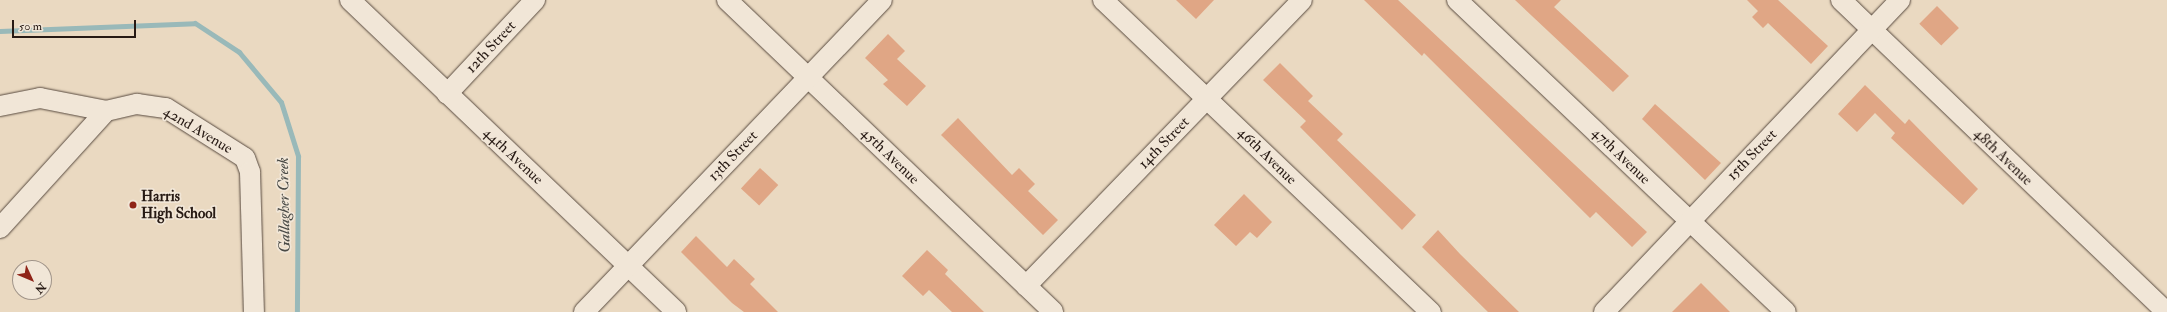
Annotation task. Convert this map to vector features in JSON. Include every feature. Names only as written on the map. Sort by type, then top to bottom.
[{"type":"street","name":"44th Avenue","points":[[350,0],[447,94],[629,265],[676,312]]},
{"type":"street","name":"12th Street","points":[[447,94],[535,0]]},
{"type":"street","name":"45th Avenue","points":[[727,0],[1053,312]]},
{"type":"street","name":"13th Street","points":[[584,312],[882,0]]},
{"type":"street","name":"46th Avenue","points":[[1103,0],[1431,312]]},
{"type":"street","name":"14th Street","points":[[1026,286],[1302,0]]},
{"type":"street","name":"47th Avenue","points":[[1457,0],[1688,221],[1786,312]]},
{"type":"street","name":"48th Avenue","points":[[1841,0],[2166,312]]},
{"type":"street","name":"15th Street","points":[[1604,312],[1688,221],[1900,0]]},
{"type":"street","points":[[0,106],[40,98],[106,111]]},
{"type":"street","name":"42nd Avenue","points":[[106,111],[137,104],[166,108],[245,158],[250,172],[254,312]]},
{"type":"street","points":[[0,228],[106,111]]},
{"type":"building","points":[[1176,0],[1214,0],[1196,19]]},
{"type":"building","points":[[1364,0],[1398,0],[1647,232],[1632,247],[1596,212],[1590,218],[1424,53],[1422,56]]},
{"type":"building","points":[[1515,0],[1561,0],[1554,7],[1629,76],[1613,92]]},
{"type":"building","points":[[1747,0],[1778,0],[1828,46],[1811,64],[1768,23],[1763,28],[1752,17],[1758,11]]},
{"type":"building","points":[[1937,6],[1959,28],[1941,46],[1919,24]]},
{"type":"building","points":[[888,34],[905,51],[897,59],[926,86],[907,106],[883,84],[888,80],[865,58]]},
{"type":"building","points":[[1280,63],[1313,96],[1308,101],[1343,134],[1337,140],[1416,215],[1402,230],[1300,127],[1306,121],[1263,80]]},
{"type":"building","points":[[1865,85],[1905,124],[1909,119],[1978,189],[1963,205],[1891,138],[1895,133],[1875,113],[1857,132],[1838,114]]},
{"type":"building","points":[[1655,104],[1721,163],[1705,180],[1642,119]]},
{"type":"building","points":[[958,118],[1012,175],[1019,168],[1035,184],[1028,191],[1058,220],[1043,235],[941,135]]},
{"type":"building","points":[[760,168],[778,185],[759,206],[741,188]]},
{"type":"building","points":[[1244,194],[1272,222],[1257,238],[1250,232],[1236,246],[1214,225]]},
{"type":"building","points":[[1438,230],[1460,254],[1519,312],[1488,312],[1422,247]]},
{"type":"building","points":[[696,236],[727,267],[734,259],[755,279],[750,284],[778,312],[744,312],[732,303],[681,252]]},
{"type":"building","points":[[927,250],[948,270],[945,274],[984,312],[952,312],[929,290],[923,296],[902,276]]},
{"type":"building","points":[[1701,283],[1730,312],[1672,312]]},
{"type":"waterway","name":"Gallagher Creek","points":[[0,31],[195,23],[239,52],[281,102],[298,156],[297,312]]},
{"type":"place","name":"Harris High School","points":[[133,205]]}]
